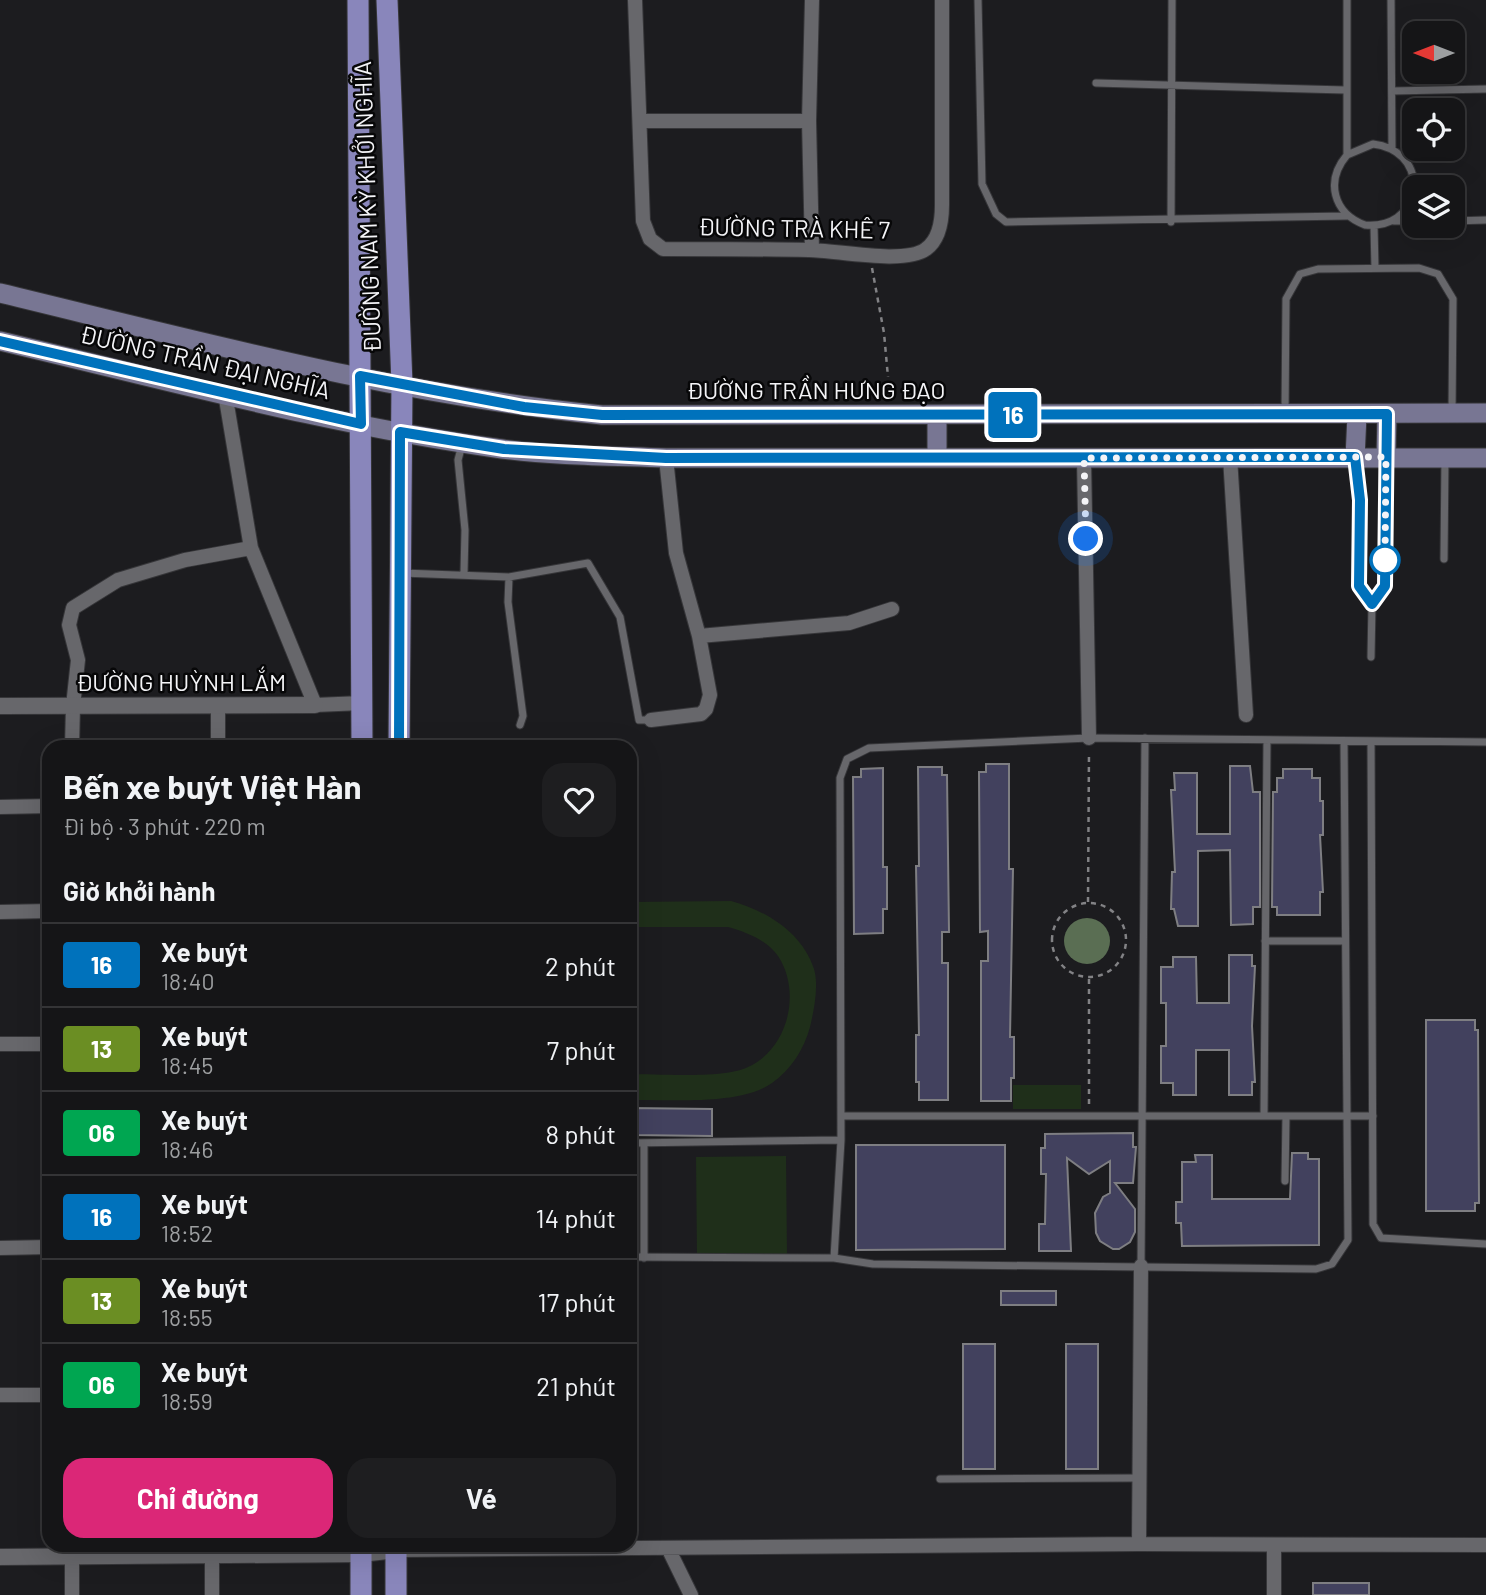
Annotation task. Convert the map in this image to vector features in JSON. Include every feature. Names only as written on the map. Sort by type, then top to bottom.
[{"type":"main road","name":"ĐƯỜNG NAM KỲ KHỞI NGHĨA","points":[[358,0],[362,740]]},
{"type":"main road","name":"ĐƯỜNG NAM KỲ KHỞI NGHĨA","points":[[387,0],[402,384],[399,740]]},
{"type":"main road","name":"ĐƯỜNG TRẦN ĐẠI NGHĨA","points":[[0,293],[324,371],[360,376]]},
{"type":"main road","name":"ĐƯỜNG TRẦN ĐẠI NGHĨA","points":[[0,341],[400,432]]},
{"type":"main road","name":"ĐƯỜNG TRẦN HƯNG ĐẠO","points":[[360,376],[524,407],[602,415],[1486,414]]},
{"type":"main road","points":[[1386,457],[1387,414]]},
{"type":"main road","points":[[937,415],[937,457]]},
{"type":"main road","points":[[1355,457],[1357,415]]},
{"type":"main road","points":[[400,432],[463,443],[570,454],[666,458],[1486,458]]},
{"type":"main road","points":[[361,1552],[361,1595]]},
{"type":"main road","points":[[396,1552],[397,1595]]},
{"type":"street","name":"ĐƯỜNG TRÀ KHÊ 7","points":[[635,0],[643,221],[650,239],[663,249],[812,250],[870,255],[917,253],[926,249],[939,229],[942,205],[942,0]]},
{"type":"street","points":[[812,0],[809,121],[812,250]]},
{"type":"street","points":[[640,121],[809,121]]},
{"type":"street","points":[[225,393],[251,548],[315,705]]},
{"type":"street","points":[[1230,457],[1247,715]]},
{"type":"street","points":[[651,720],[694,716],[706,709],[710,695],[699,636],[676,553],[666,458]]},
{"type":"street","points":[[1084,458],[1089,738]]},
{"type":"street","points":[[72,740],[78,660],[69,625],[73,608],[118,580],[185,560],[251,548]]},
{"type":"street","points":[[699,636],[849,623],[892,609]]},
{"type":"street","name":"ĐƯỜNG HUỲNH LẮM","points":[[0,706],[218,707],[362,703]]},
{"type":"street","points":[[218,707],[218,740]]},
{"type":"street","points":[[0,807],[42,806]]},
{"type":"street","points":[[0,912],[42,911]]},
{"type":"street","points":[[0,1044],[42,1044]]},
{"type":"street","points":[[0,1248],[42,1247]]},
{"type":"street","points":[[1139,1544],[1141,1266]]},
{"type":"street","points":[[0,1395],[42,1395]]},
{"type":"street","points":[[637,1548],[1139,1544],[1486,1545]]},
{"type":"street","points":[[1274,1546],[1274,1595]]},
{"type":"street","points":[[668,1548],[691,1595]]},
{"type":"street","points":[[0,1557],[51,1552]]},
{"type":"street","points":[[72,1552],[72,1595]]},
{"type":"street","points":[[212,1552],[212,1595]]},
{"type":"lane","points":[[978,0],[982,184],[996,214],[1006,222],[1171,222],[1347,216],[1374,226],[1402,221]]},
{"type":"lane","points":[[1171,222],[1172,0]]},
{"type":"lane","points":[[1347,0],[1346,155],[1336,171],[1334,190],[1347,216]]},
{"type":"lane","points":[[1391,0],[1392,149]]},
{"type":"lane","points":[[1096,83],[1345,90]]},
{"type":"lane","points":[[1392,91],[1486,89]]},
{"type":"lane","points":[[1346,155],[1373,144],[1392,149],[1407,161],[1410,175]]},
{"type":"lane","points":[[1393,221],[1402,213]]},
{"type":"lane","points":[[1465,220],[1486,220]]},
{"type":"lane","points":[[1374,226],[1375,268]]},
{"type":"lane","points":[[1285,414],[1286,299],[1300,274],[1318,269],[1375,268],[1419,268],[1438,274],[1453,299],[1452,413]]},
{"type":"lane","points":[[463,443],[458,460],[465,530],[464,573]]},
{"type":"lane","points":[[1355,457],[1360,500],[1359,586],[1372,604]]},
{"type":"lane","points":[[1371,657],[1372,604],[1385,586],[1386,457]]},
{"type":"lane","points":[[1444,559],[1445,458]]},
{"type":"lane","points":[[400,573],[509,576],[588,563],[620,617],[639,720],[651,720]]},
{"type":"lane","points":[[509,576],[508,602],[523,716],[520,725]]},
{"type":"lane","points":[[834,1258],[841,1140],[840,778],[847,760],[869,748],[1089,738],[1486,742]]},
{"type":"lane","points":[[1141,1266],[1145,738]]},
{"type":"lane","points":[[1264,1116],[1267,741]]},
{"type":"lane","points":[[637,1258],[834,1258],[873,1264],[1316,1269],[1332,1264],[1342,1253],[1348,1240],[1344,741]]},
{"type":"lane","points":[[1371,741],[1373,1224],[1381,1238],[1486,1244]]},
{"type":"lane","points":[[1265,941],[1345,941]]},
{"type":"lane","points":[[841,1116],[1373,1116]]},
{"type":"lane","points":[[1285,1181],[1286,1116]]},
{"type":"lane","points":[[637,1144],[841,1140]]},
{"type":"lane","points":[[644,1144],[644,1258]]},
{"type":"lane","points":[[940,1479],[1140,1478]]},
{"type":"path","points":[[870,255],[884,332],[888,377]]},
{"type":"path","points":[[1088,902],[1089,738]]},
{"type":"path","points":[[1088,902],[1100,904],[1119,917],[1127,940],[1120,962],[1101,976],[1089,978],[1067,971],[1059,962],[1052,940],[1058,918],[1077,904],[1088,902]]},
{"type":"path","points":[[1089,978],[1089,1116]]},
{"type":"shaded area","points":[[731,901],[769,917],[801,944],[814,969],[816,983],[810,1027],[791,1065],[772,1083],[742,1095],[723,1098],[637,1100],[637,1074],[724,1073],[748,1067],[762,1059],[781,1033],[790,1002],[785,970],[778,956],[762,941],[728,927],[637,927],[637,902]]},
{"type":"shaded area","points":[[1087,918],[1104,924],[1110,941],[1104,958],[1087,964],[1070,958],[1064,941],[1070,924]]},
{"type":"shaded area","points":[[1013,1085],[1081,1085],[1081,1109],[1013,1109]]},
{"type":"shaded area","points":[[786,1156],[787,1256],[697,1257],[696,1157]]},
{"type":"building","points":[[986,764],[1009,764],[1009,869],[1013,869],[1010,1037],[1014,1037],[1011,1101],[981,1101],[981,961],[988,961],[988,931],[980,932],[979,772],[986,772]]},
{"type":"building","points":[[1230,766],[1250,766],[1253,792],[1260,792],[1260,907],[1253,907],[1253,924],[1231,925],[1230,850],[1198,851],[1198,926],[1178,926],[1174,909],[1171,909],[1172,872],[1175,872],[1171,790],[1175,790],[1174,773],[1197,773],[1197,834],[1230,834]]},
{"type":"building","points":[[918,767],[942,767],[942,775],[947,775],[949,932],[942,932],[942,963],[948,963],[948,1100],[919,1100],[919,1082],[916,1082],[916,1035],[919,1035],[916,866],[919,866]]},
{"type":"building","points":[[883,768],[883,867],[887,867],[887,909],[883,909],[883,933],[854,934],[853,777],[861,777],[861,769]]},
{"type":"building","points":[[1283,769],[1312,769],[1312,778],[1320,778],[1320,801],[1323,801],[1323,835],[1320,835],[1323,892],[1320,892],[1320,915],[1277,915],[1277,907],[1272,907],[1273,792],[1277,792],[1277,778],[1283,778]]},
{"type":"building","points":[[1229,955],[1252,955],[1252,966],[1255,966],[1252,1026],[1255,1082],[1252,1082],[1252,1095],[1229,1095],[1229,1050],[1196,1050],[1196,1095],[1173,1095],[1173,1083],[1161,1083],[1161,1046],[1166,1046],[1166,1003],[1161,1003],[1161,967],[1173,967],[1173,957],[1196,957],[1197,1003],[1229,1003]]},
{"type":"building","points":[[1426,1020],[1475,1020],[1475,1030],[1478,1030],[1479,1203],[1475,1203],[1475,1211],[1426,1211]]},
{"type":"building","points":[[637,1108],[712,1109],[712,1136],[637,1135]]},
{"type":"building","points":[[1133,1133],[1133,1147],[1136,1147],[1133,1183],[1115,1183],[1135,1209],[1135,1232],[1130,1242],[1119,1249],[1113,1249],[1100,1241],[1096,1233],[1095,1213],[1103,1197],[1110,1193],[1110,1161],[1089,1174],[1067,1158],[1071,1251],[1039,1251],[1039,1224],[1045,1224],[1046,1174],[1041,1174],[1041,1148],[1045,1148],[1045,1134]]},
{"type":"building","points":[[856,1145],[1005,1145],[1005,1249],[856,1250]]},
{"type":"building","points":[[1292,1153],[1308,1153],[1308,1159],[1319,1159],[1319,1245],[1182,1246],[1181,1223],[1176,1223],[1176,1202],[1182,1202],[1182,1162],[1196,1162],[1195,1155],[1212,1155],[1212,1199],[1290,1199]]},
{"type":"building","points":[[1001,1291],[1056,1291],[1056,1305],[1001,1305]]},
{"type":"building","points":[[963,1344],[995,1344],[995,1469],[963,1469]]},
{"type":"building","points":[[1066,1344],[1098,1344],[1098,1469],[1066,1469]]},
{"type":"building","points":[[1313,1583],[1369,1583],[1369,1595],[1313,1595]]},
{"type":"bus line","name":"16","points":[[0,341],[361,424],[360,376],[524,407],[602,415],[1387,414],[1385,586],[1372,604],[1359,586],[1360,500],[1355,457],[666,458],[504,449],[400,432],[399,740]]},
{"type":"route","points":[[1086,539],[1084,458],[1386,457],[1385,560]]}]
